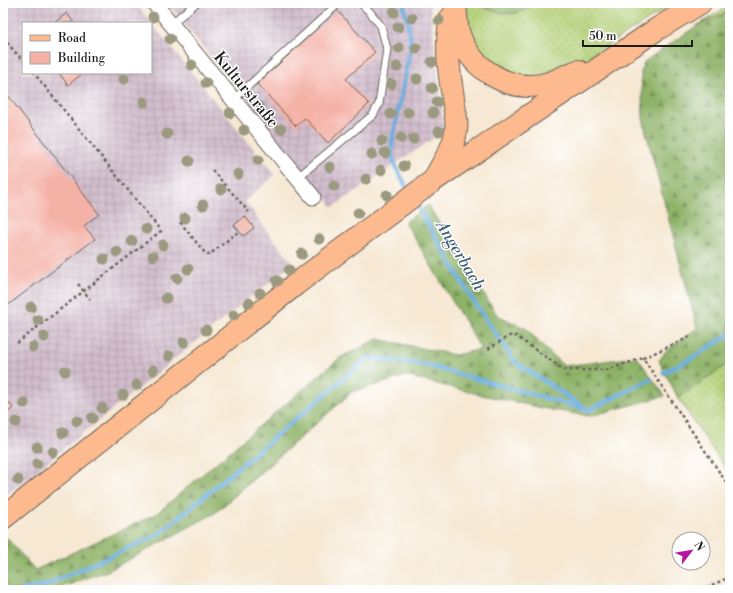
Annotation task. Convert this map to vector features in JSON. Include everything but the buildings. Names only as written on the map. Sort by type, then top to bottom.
[{"type":"main road","points":[[3,518],[296,284],[430,183],[657,29],[700,3]]},
{"type":"main road","points":[[455,4],[458,31],[465,47],[483,69],[497,78],[512,84],[527,86],[540,85],[554,82],[571,73],[583,69],[599,68]]},
{"type":"main road","points":[[430,183],[453,146],[456,130],[456,116],[449,66],[450,23],[455,4]]},
{"type":"street","name":"Kulturstraße","points":[[154,3],[313,197]]},
{"type":"lane","points":[[171,24],[196,3]]},
{"type":"lane","points":[[233,100],[339,3]]},
{"type":"lane","points":[[297,178],[372,115],[379,104],[387,49],[381,26],[369,11],[360,3]]},
{"type":"path","points":[[3,38],[22,60]]},
{"type":"path","points":[[17,343],[161,232],[35,74]]},
{"type":"path","points":[[212,170],[249,212]]},
{"type":"path","points":[[180,222],[205,253],[209,255],[239,231]]},
{"type":"path","points":[[78,284],[90,299]]},
{"type":"path","points":[[488,349],[510,336],[516,336],[564,370],[606,370],[643,358],[690,337]]},
{"type":"path","points":[[643,358],[730,488]]},
{"type":"path","points":[[701,590],[730,577]]},
{"type":"shaded area","points":[[3,3],[135,3],[150,22],[22,22],[22,74],[152,74],[152,24],[275,175],[245,201],[269,234],[293,263],[3,498]]},
{"type":"shaded area","points":[[167,3],[430,3],[444,131],[333,207]]},
{"type":"green space","points":[[469,3],[479,3],[480,5],[496,12],[517,13],[537,3],[620,3],[623,5],[627,3],[675,3],[577,64],[525,79],[488,64],[469,37],[466,13]]},
{"type":"green space","points":[[479,3],[537,3],[516,13],[501,13],[486,8]]},
{"type":"green space","points":[[730,5],[730,11],[698,25]]},
{"type":"green space","points":[[730,11],[730,362],[678,398],[659,361],[665,352],[697,328],[643,118],[641,72],[644,62],[698,25]]},
{"type":"green space","points":[[428,205],[497,315],[527,329],[541,345],[564,366],[637,357],[665,396],[590,416],[552,410],[482,395],[406,376],[352,392],[215,513],[110,570],[54,590],[3,590],[3,538],[5,536],[35,570],[156,514],[341,357],[378,339],[455,355],[481,349],[405,222]]},
{"type":"green space","points":[[730,362],[730,475],[678,398]]},
{"type":"waterway","name":"Angerbach","points":[[403,3],[408,22],[411,47],[392,142],[392,158],[409,192]]},
{"type":"waterway","name":"Angerbach","points":[[415,202],[472,299],[515,362],[585,408]]},
{"type":"waterway","name":"Angerbach","points":[[663,373],[692,358],[730,334]]},
{"type":"waterway","points":[[23,590],[46,585],[158,535],[368,358],[422,364],[589,410]]},
{"type":"waterway","name":"Angerbach","points":[[589,410],[651,379]]}]
